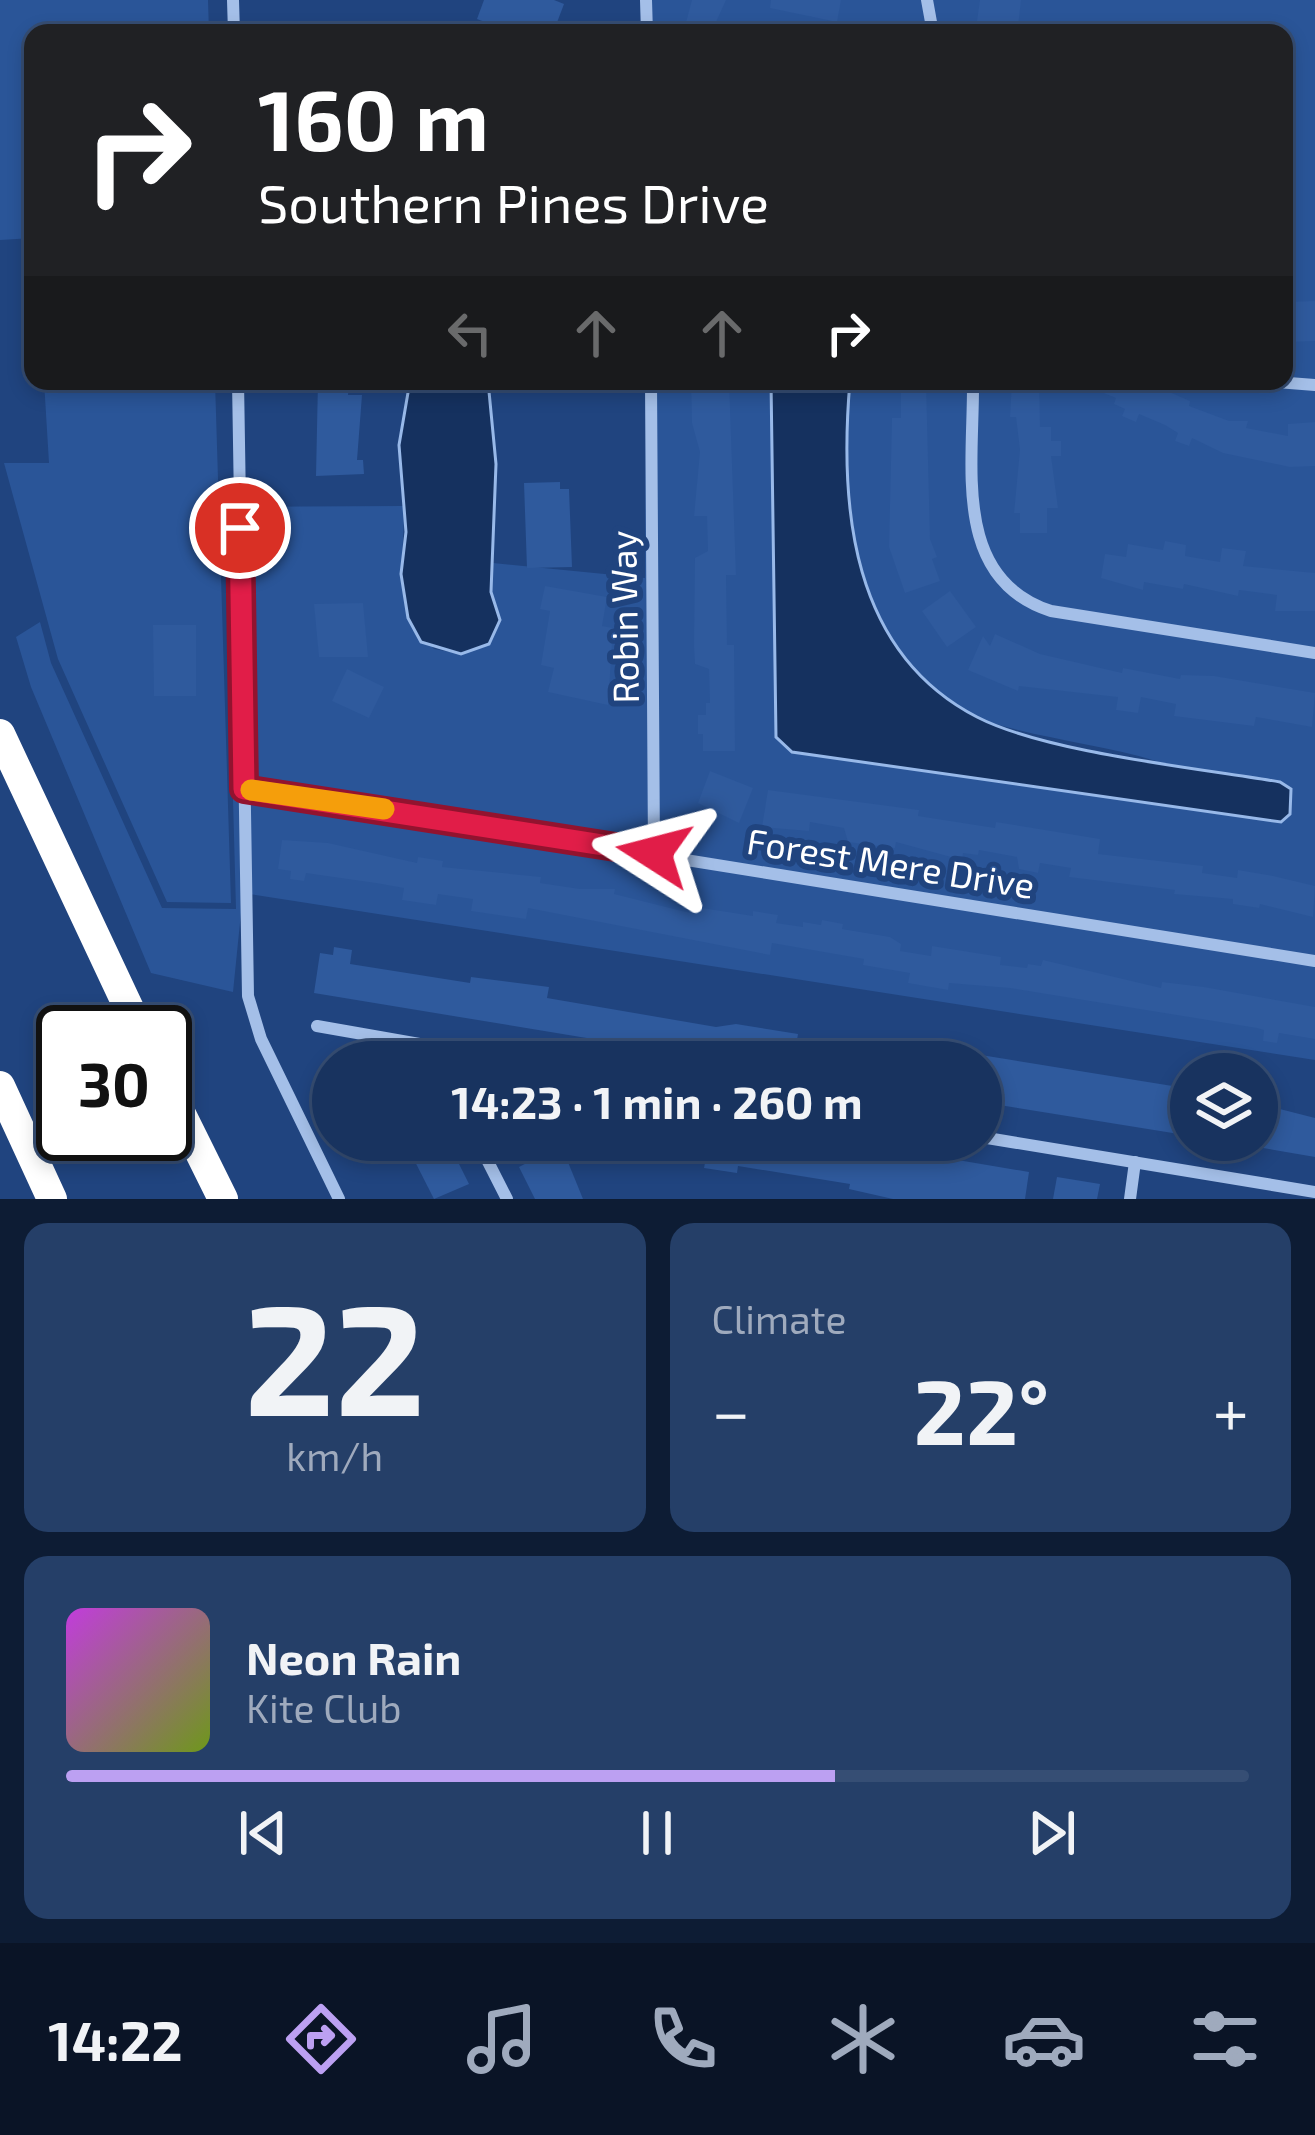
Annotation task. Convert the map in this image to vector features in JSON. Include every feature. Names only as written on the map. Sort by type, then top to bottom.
[{"type":"highway","points":[[0,734],[127,1005]]},
{"type":"highway","points":[[0,1086],[52,1199]]},
{"type":"highway","points":[[192,1136],[223,1199]]},
{"type":"street","points":[[238,390],[246,973],[253,1018],[339,1199]]},
{"type":"street","name":"Robin Way","points":[[651,390],[654,853]]},
{"type":"street","points":[[973,390],[974,522],[986,560],[1014,595],[1083,617],[1315,653]]},
{"type":"street","name":"Forest Mere Drive","points":[[244,789],[1315,961]]},
{"type":"street","points":[[317,1026],[401,1041]]},
{"type":"street","points":[[1002,1140],[1315,1192]]},
{"type":"street","points":[[488,1161],[507,1199]]},
{"type":"street","points":[[1130,1199],[1135,1162]]},
{"type":"shaded area","points":[[0,0],[208,0],[209,24],[24,24],[24,239],[0,240]]},
{"type":"shaded area","points":[[647,0],[1315,0],[1315,1060],[243,893],[233,992],[151,973],[31,687],[16,637],[40,622],[51,663],[162,908],[236,909],[225,507],[404,506],[403,582],[411,614],[434,649],[461,654],[489,644],[500,620],[491,592],[493,563],[645,578],[646,390],[771,390],[776,736],[792,752],[1156,761],[986,721],[940,698],[906,665],[880,624],[864,578],[849,477],[850,390],[1293,390],[1293,24],[647,24]]},
{"type":"shaded area","points":[[45,390],[215,390],[231,903],[167,902],[58,659],[4,463],[49,463]]},
{"type":"shaded area","points":[[408,390],[489,390],[496,464],[491,592],[500,620],[489,644],[461,654],[421,642],[408,618],[401,574],[406,532],[399,445]]},
{"type":"shaded area","points":[[771,390],[849,390],[847,478],[862,572],[902,655],[935,689],[977,717],[1042,740],[1280,782],[1291,789],[1290,814],[1281,822],[792,752],[776,737]]},
{"type":"building","points":[[484,0],[564,4],[556,24],[490,24],[477,19]]},
{"type":"building","points":[[692,0],[726,0],[715,24],[686,24]]},
{"type":"building","points":[[771,0],[841,0],[837,22],[770,8]]},
{"type":"building","points":[[980,0],[1021,0],[1018,24],[977,21]]},
{"type":"building","points":[[1315,301],[1315,341],[1293,342],[1293,302]]},
{"type":"building","points":[[318,390],[362,395],[357,460],[363,460],[364,474],[316,476]]},
{"type":"building","points":[[691,390],[729,390],[736,575],[726,575],[727,645],[734,645],[735,751],[703,751],[703,734],[698,734],[698,715],[706,715],[706,703],[710,703],[709,669],[695,664],[695,558],[708,551],[707,516],[694,516],[700,452],[692,423]]},
{"type":"building","points":[[901,390],[926,390],[930,539],[940,581],[905,593],[889,547],[892,418],[901,418]]},
{"type":"building","points":[[1012,390],[1039,390],[1040,427],[1051,427],[1051,441],[1061,441],[1061,456],[1051,456],[1058,508],[1047,508],[1047,533],[1020,533],[1020,513],[1014,513],[1020,450],[1016,417],[1010,417]]},
{"type":"building","points":[[1096,390],[1165,390],[1190,401],[1189,406],[1229,421],[1248,421],[1246,428],[1288,436],[1288,424],[1315,422],[1315,466],[1290,467],[1223,453],[1192,438],[1189,446],[1175,441],[1178,433],[1165,425],[1139,414],[1136,422],[1122,416],[1125,409],[1114,404],[1116,398]]},
{"type":"building","points":[[560,482],[560,489],[569,489],[572,567],[527,568],[524,483]]},
{"type":"building","points":[[1165,541],[1186,545],[1185,556],[1220,562],[1222,548],[1246,551],[1243,566],[1315,573],[1315,611],[1275,611],[1277,595],[1239,590],[1238,596],[1184,584],[1183,589],[1144,582],[1143,590],[1101,578],[1105,554],[1126,557],[1128,544],[1163,550]]},
{"type":"building","points":[[545,586],[607,597],[602,626],[613,628],[608,705],[548,692],[554,668],[541,665],[550,611],[540,609]]},
{"type":"building","points":[[950,591],[976,627],[947,647],[922,611]]},
{"type":"building","points":[[363,603],[368,657],[319,657],[314,604]]},
{"type":"building","points":[[153,625],[196,625],[196,696],[154,696]]},
{"type":"building","points":[[995,634],[1040,654],[1122,673],[1123,668],[1180,679],[1181,675],[1214,676],[1315,693],[1312,727],[1256,717],[1254,726],[1174,716],[1176,704],[1141,697],[1138,713],[1116,710],[1118,697],[1019,686],[1018,691],[968,670],[983,636],[990,646]]},
{"type":"building","points":[[347,669],[384,687],[369,718],[332,701]]},
{"type":"building","points":[[710,771],[753,788],[739,823],[698,803]]},
{"type":"building","points":[[768,790],[919,810],[918,816],[995,828],[996,822],[1100,839],[1098,854],[1203,866],[1202,873],[1237,878],[1238,870],[1273,876],[1315,886],[1313,917],[1260,904],[1259,908],[1233,904],[1233,899],[1069,877],[1071,868],[1040,863],[1038,873],[1019,869],[1017,857],[979,850],[978,855],[963,853],[962,860],[896,842],[895,848],[848,842],[844,828],[810,822],[809,831],[762,827]]},
{"type":"building","points":[[282,840],[328,843],[417,863],[418,857],[443,861],[442,867],[541,877],[540,883],[580,889],[615,889],[614,894],[686,912],[701,913],[702,908],[753,916],[753,911],[778,915],[776,923],[803,927],[803,922],[821,925],[822,920],[843,924],[842,929],[890,937],[901,944],[900,951],[931,956],[932,946],[1001,957],[1000,965],[1027,968],[1028,964],[1041,966],[1043,960],[1161,988],[1162,982],[1204,987],[1315,1007],[1315,1039],[1279,1033],[1277,1043],[1263,1041],[1264,1030],[1257,1028],[1010,988],[949,983],[948,990],[908,983],[910,973],[863,965],[864,959],[772,943],[770,955],[528,908],[526,919],[471,911],[473,899],[438,894],[436,905],[402,900],[404,888],[376,883],[306,873],[304,881],[290,879],[291,871],[278,869]]},
{"type":"building","points":[[334,947],[352,950],[350,964],[470,983],[471,977],[549,987],[547,998],[716,1027],[736,1024],[798,1034],[797,1040],[802,1041],[605,1041],[314,993],[320,953],[333,955]]},
{"type":"building","points":[[1002,1058],[1170,1086],[1170,1133],[1002,1105]]},
{"type":"building","points":[[1278,1109],[1315,1118],[1315,1157],[1278,1151]]},
{"type":"building","points":[[415,1161],[458,1161],[469,1184],[434,1199]]},
{"type":"building","points":[[530,1161],[568,1161],[583,1199],[535,1199],[519,1167]]},
{"type":"building","points":[[694,1161],[964,1161],[1029,1172],[1025,1199],[893,1199],[849,1189],[850,1184],[738,1166],[737,1173],[704,1168],[705,1163]]},
{"type":"building","points":[[1057,1177],[1100,1184],[1097,1199],[1053,1199]]},
{"type":"slow traffic","points":[[251,790],[384,809]]},
{"type":"route","points":[[240,528],[244,789],[654,853]]}]
